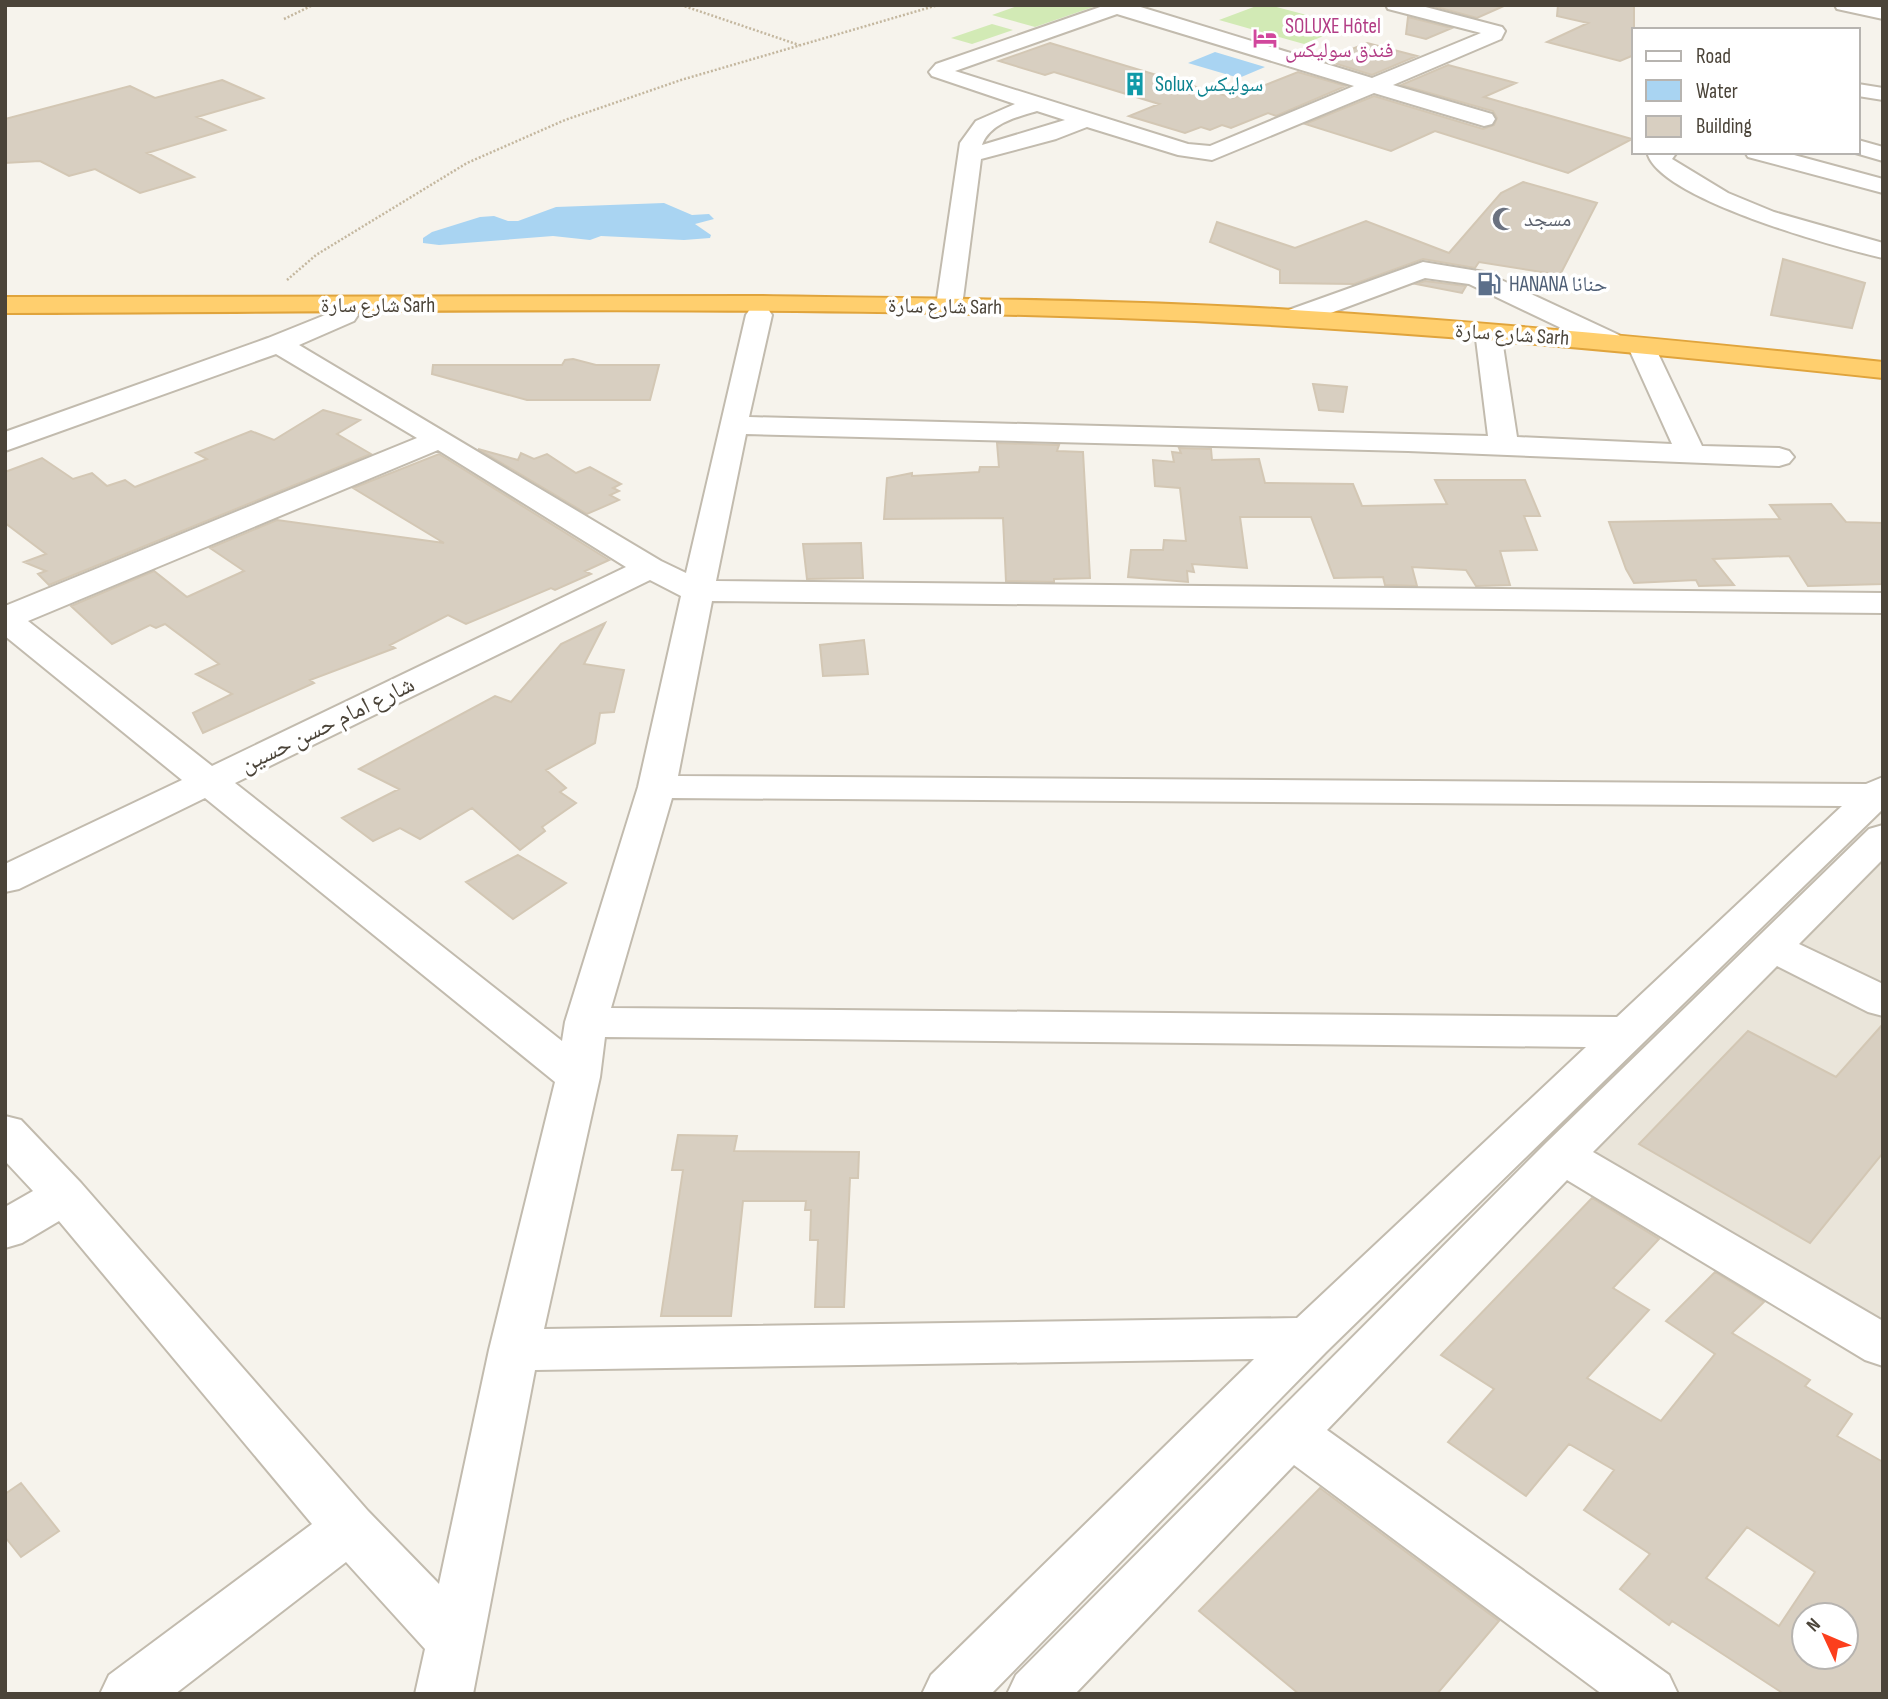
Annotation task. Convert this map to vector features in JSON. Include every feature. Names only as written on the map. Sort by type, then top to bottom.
[{"type":"highway","name":"شارع سارة Sarh","points":[[5,305],[949,306],[1118,310],[1292,318],[1610,341],[1883,370]]},
{"type":"highway","name":"شارع سارة Sarh","points":[[5,314],[1109,318],[1335,328],[1489,339],[1762,361],[1883,377]]},
{"type":"street","points":[[1395,5],[1496,32],[1375,86],[1212,153],[1186,150],[939,72],[943,68],[1121,7],[1375,86],[1484,119]]},
{"type":"street","points":[[1844,5],[1883,13]]},
{"type":"street","points":[[1860,90],[1883,94]]},
{"type":"street","points":[[949,306],[970,155],[969,142],[975,132],[997,118],[1039,103]]},
{"type":"street","points":[[970,155],[1048,134],[1086,120]]},
{"type":"street","points":[[1860,148],[1883,154]]},
{"type":"street","points":[[1661,154],[1659,155],[1662,163],[1720,198],[1766,217],[1883,251]]},
{"type":"street","points":[[1763,154],[1883,187]]},
{"type":"street","points":[[1292,318],[1423,270],[1475,277],[1610,341]]},
{"type":"street","points":[[444,1694],[514,1350],[578,1077],[586,1022],[657,788],[733,425],[760,315]]},
{"type":"street","points":[[14,436],[278,345],[345,316]]},
{"type":"street","points":[[1489,339],[1504,445]]},
{"type":"street","points":[[278,345],[440,439],[650,568],[697,592],[1883,603]]},
{"type":"street","points":[[1644,351],[1692,455]]},
{"type":"street","points":[[733,425],[1504,445],[1779,457]]},
{"type":"street","points":[[440,439],[5,618],[578,1077]]},
{"type":"street","name":"شارع امام حسن حسين","points":[[5,880],[650,568]]},
{"type":"street","points":[[657,788],[1881,807]]},
{"type":"street","points":[[1036,1694],[1562,1155],[1772,947],[1881,807]]},
{"type":"street","points":[[951,1694],[1308,1338],[1626,1032],[1881,807]]},
{"type":"street","points":[[1772,947],[1883,1002]]},
{"type":"street","points":[[586,1022],[1626,1032]]},
{"type":"street","points":[[5,1132],[65,1195],[348,1528],[455,1641]]},
{"type":"street","points":[[1562,1155],[1883,1346]]},
{"type":"street","points":[[5,1230],[65,1195]]},
{"type":"street","points":[[514,1350],[1308,1338]]},
{"type":"street","points":[[1291,1433],[1649,1694]]},
{"type":"street","points":[[129,1694],[348,1528]]},
{"type":"path","points":[[285,19],[313,5]]},
{"type":"path","points":[[681,5],[800,46]]},
{"type":"path","points":[[258,305],[316,255],[467,163],[565,120],[681,80],[939,5]]},
{"type":"shaded area","points":[[1883,828],[1883,1351],[1562,1155]]},
{"type":"green space","points":[[1020,5],[1099,5],[1035,27],[992,15]]},
{"type":"green space","points":[[1259,5],[1269,5],[1348,26],[1304,44],[1219,20]]},
{"type":"green space","points":[[992,24],[1013,30],[972,44],[951,38]]},
{"type":"water","points":[[1215,52],[1265,67],[1239,78],[1188,63]]},
{"type":"water","points":[[664,203],[692,215],[709,214],[714,219],[695,224],[711,235],[710,238],[684,240],[601,236],[590,240],[553,236],[439,245],[423,243],[423,238],[432,232],[480,217],[494,216],[518,221],[556,207]]},
{"type":"building","points":[[1429,5],[1506,5],[1477,18]]},
{"type":"building","points":[[1558,5],[1634,5],[1632,56],[1620,61],[1547,42],[1588,23],[1557,16]]},
{"type":"building","points":[[1408,17],[1452,28],[1426,39],[1406,34]]},
{"type":"building","points":[[1050,43],[1233,98],[1298,72],[1346,86],[1276,116],[1268,113],[1231,128],[1222,125],[1210,130],[1201,127],[1185,133],[1129,116],[1159,104],[1054,72],[1045,75],[999,61]]},
{"type":"building","points":[[1367,43],[1417,56],[1372,75],[1324,60]]},
{"type":"building","points":[[1448,65],[1516,83],[1484,97],[1632,139],[1568,173],[1435,131],[1391,151],[1305,124],[1374,96],[1483,129],[1494,125],[1497,118],[1493,111],[1401,85]]},
{"type":"building","points":[[222,80],[263,98],[197,117],[225,130],[147,153],[194,177],[140,193],[95,169],[69,176],[40,161],[5,163],[5,119],[130,86],[155,98]]},
{"type":"building","points":[[1523,182],[1597,203],[1560,275],[1479,262],[1475,268],[1423,259],[1354,284],[1280,283],[1280,270],[1210,242],[1217,222],[1295,248],[1366,221],[1449,253],[1501,193]]},
{"type":"building","points":[[1783,259],[1865,283],[1852,328],[1771,315]]},
{"type":"building","points":[[1425,281],[1466,286],[1462,293],[1416,284]]},
{"type":"building","points":[[573,359],[596,365],[659,365],[650,400],[527,400],[432,374],[433,365],[562,365],[565,360]]},
{"type":"building","points":[[1313,384],[1347,387],[1343,412],[1319,410]]},
{"type":"building","points":[[323,410],[360,420],[337,434],[371,454],[49,585],[38,574],[46,571],[24,562],[46,554],[5,523],[5,472],[42,458],[73,479],[92,473],[107,486],[125,480],[135,487],[207,459],[196,453],[251,431],[274,440]]},
{"type":"building","points":[[997,443],[1059,445],[1057,451],[1083,452],[1090,578],[1054,579],[1054,582],[1006,581],[1003,518],[884,519],[887,478],[912,473],[912,476],[979,472],[980,467],[999,467]]},
{"type":"building","points":[[1179,448],[1211,449],[1212,460],[1259,459],[1265,483],[1353,484],[1362,506],[1447,504],[1435,480],[1525,480],[1540,516],[1524,516],[1537,550],[1500,551],[1510,585],[1476,586],[1466,570],[1412,567],[1417,586],[1385,585],[1383,577],[1334,578],[1311,517],[1240,517],[1247,568],[1192,564],[1194,572],[1187,571],[1188,582],[1128,577],[1131,550],[1163,550],[1164,540],[1186,541],[1180,488],[1155,486],[1153,460],[1174,462],[1172,452],[1181,453]]},
{"type":"building","points":[[478,449],[518,460],[521,453],[534,459],[547,454],[576,473],[590,467],[621,484],[613,488],[619,491],[610,495],[619,500],[587,514]]},
{"type":"building","points":[[439,454],[609,560],[585,571],[591,574],[466,624],[448,615],[390,645],[395,648],[310,680],[314,683],[203,733],[193,713],[232,694],[196,674],[219,664],[165,624],[156,628],[150,625],[112,644],[71,606],[154,571],[187,597],[244,571],[210,548],[277,520],[444,543],[353,488]]},
{"type":"building","points":[[1831,504],[1846,522],[1883,523],[1883,584],[1808,586],[1789,556],[1713,559],[1734,585],[1699,586],[1696,580],[1634,583],[1609,522],[1780,519],[1770,505]]},
{"type":"building","points":[[861,543],[863,578],[807,579],[803,544]]},
{"type":"building","points":[[605,623],[584,664],[624,670],[614,712],[600,713],[595,743],[546,770],[566,788],[560,792],[576,803],[542,827],[545,831],[520,850],[472,808],[420,839],[400,828],[373,841],[342,818],[399,789],[359,769],[495,696],[511,702],[561,644]]},
{"type":"building","points":[[864,640],[868,674],[823,676],[820,645]]},
{"type":"building","points":[[518,855],[566,883],[513,919],[466,882]]},
{"type":"building","points":[[1883,1024],[1883,1153],[1810,1243],[1639,1144],[1748,1031],[1836,1077]]},
{"type":"building","points":[[678,1135],[737,1136],[734,1151],[859,1152],[858,1178],[850,1178],[844,1307],[815,1307],[818,1240],[810,1240],[811,1210],[805,1210],[806,1201],[743,1201],[731,1316],[661,1316],[683,1170],[672,1170]]},
{"type":"building","points":[[1592,1198],[1659,1239],[1613,1288],[1649,1310],[1587,1378],[1661,1421],[1715,1354],[1666,1321],[1715,1272],[1764,1302],[1732,1333],[1810,1380],[1805,1386],[1852,1414],[1837,1436],[1883,1462],[1883,1694],[1784,1694],[1672,1621],[1669,1625],[1620,1589],[1650,1554],[1584,1510],[1614,1470],[1569,1444],[1526,1496],[1448,1442],[1494,1389],[1441,1355]],"holes":[[[1747,1527],[1815,1572],[1796,1601],[1860,1601],[1860,1671],[1790,1671],[1790,1610],[1779,1626],[1706,1578]]]},
{"type":"building","points":[[21,1483],[59,1531],[21,1557],[5,1537],[5,1494]]},
{"type":"building","points":[[1320,1488],[1499,1621],[1437,1694],[1299,1694],[1199,1611]]},
{"type":"place","name":"SOLUXE Hôtel فندق سوليكس","points":[[1265,38]]},
{"type":"place","name":"Solux سوليكس","points":[[1135,84]]},
{"type":"place","name":"مسجد","points":[[1504,219]]},
{"type":"place","name":"HANANA حنانا","points":[[1489,284]]}]
